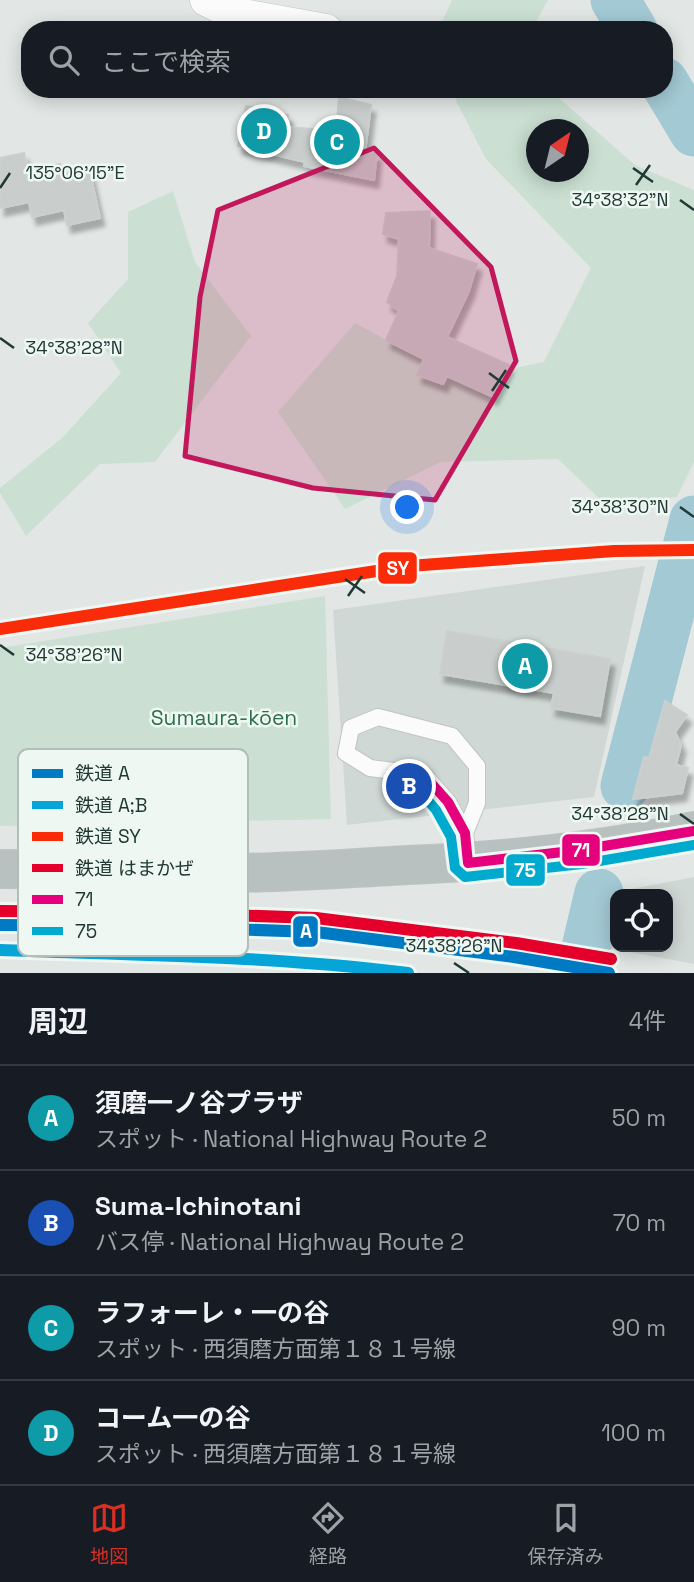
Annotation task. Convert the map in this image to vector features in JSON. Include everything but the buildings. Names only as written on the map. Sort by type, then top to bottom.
[{"type":"highway","points":[[248,873],[334,871],[467,848],[580,850],[694,831]]},
{"type":"highway","points":[[0,869],[18,869]]},
{"type":"street","points":[[206,0],[232,13],[276,21]]},
{"type":"lane","points":[[378,717],[452,736],[477,766],[477,803],[467,848],[448,802],[424,775],[370,768],[346,753],[351,727],[378,717]]},
{"type":"highlighted area","points":[[374,148],[491,267],[516,361],[435,500],[313,488],[185,456],[200,297],[218,210]]},
{"type":"shaded area","points":[[645,566],[594,797],[347,825],[333,610]]},
{"type":"shaded area","points":[[694,877],[694,964],[630,952],[673,952],[673,889],[631,889]]},
{"type":"green space","points":[[452,0],[548,0],[536,21],[442,21]]},
{"type":"green space","points":[[456,98],[560,98],[583,119],[526,119],[526,182],[589,182],[589,125],[635,165],[694,190],[694,462],[677,497],[606,505],[558,459],[441,462],[345,509],[278,412],[355,323],[459,379],[544,362],[591,268],[486,159]]},
{"type":"green space","points":[[173,191],[195,262],[251,336],[155,462],[100,464],[26,536],[0,493],[0,488],[62,438],[121,373],[88,323],[128,279],[128,212]]},
{"type":"green space","name":"Sumaura-kōen","points":[[325,596],[331,819],[248,821],[248,749],[18,749],[18,826],[0,826],[0,648]]},
{"type":"waterway","points":[[615,0],[628,21]]},
{"type":"waterway","points":[[673,97],[694,132]]},
{"type":"waterway","points":[[625,786],[694,520]]},
{"type":"waterway","points":[[585,952],[599,893]]},
{"type":"rail line","name":"SY","points":[[0,629],[409,566],[614,551],[694,550]]},
{"type":"rail line","name":"はまかぜ","points":[[0,911],[18,911]]},
{"type":"rail line","name":"はまかぜ","points":[[248,916],[316,918],[516,943],[611,959]]},
{"type":"rail line","name":"A","points":[[0,925],[18,925]]},
{"type":"rail line","name":"A","points":[[248,930],[316,932],[514,957],[609,973]]},
{"type":"rail line","name":"A;B","points":[[0,950],[18,951]]},
{"type":"rail line","name":"A;B","points":[[173,956],[357,967],[408,973]]},
{"type":"transit line","name":"71","points":[[424,775],[448,802],[465,833],[468,863]]},
{"type":"transit line","name":"75","points":[[414,784],[436,810],[451,837],[455,868],[465,877],[582,864],[694,845]]},
{"type":"transit line","name":"71","points":[[468,863],[580,850],[694,831]]},
{"type":"place","name":"コーム一の谷","points":[[264,131]]},
{"type":"place","name":"ラフォーレ・一の谷","points":[[337,142]]},
{"type":"place","name":"須磨一ノ谷プラザ","points":[[525,666]]},
{"type":"place","name":"Suma-Ichinotani","points":[[409,786]]}]
